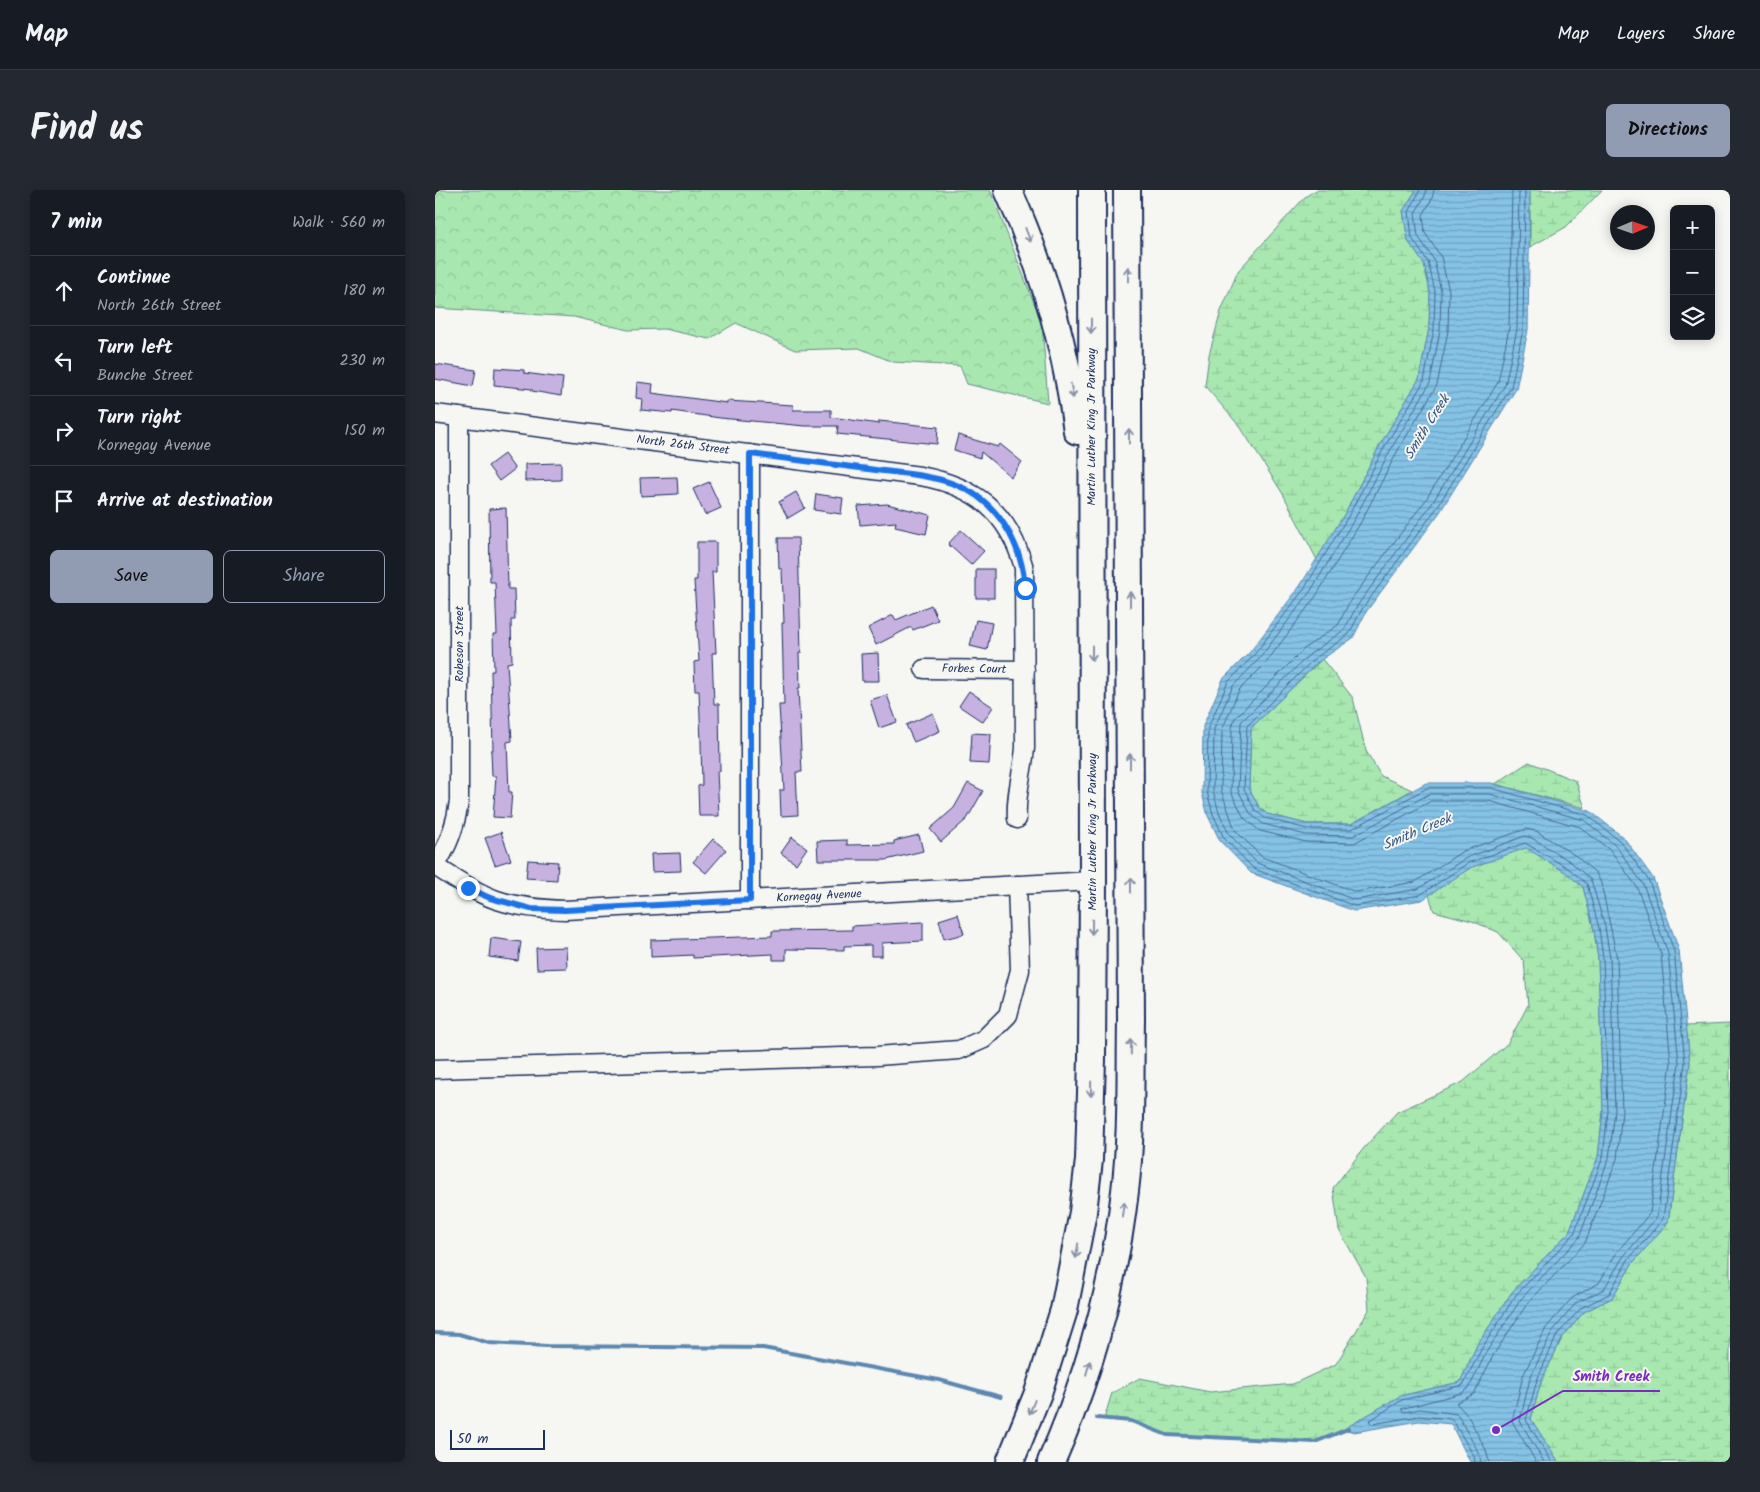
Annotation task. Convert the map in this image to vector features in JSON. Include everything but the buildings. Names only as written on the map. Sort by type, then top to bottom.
[{"type":"highway","points":[[1008,190],[1037,259],[1064,351],[1072,393],[1091,534]]},
{"type":"highway","name":"Martin Luther King Jr Parkway","points":[[1010,1462],[1053,1350],[1075,1261],[1083,1212],[1091,1110],[1093,881],[1092,190]]},
{"type":"highway","points":[[1051,1462],[1085,1377],[1105,1306],[1120,1230],[1129,1147],[1131,972],[1127,190]]},
{"type":"street","name":"North 26th Street","points":[[435,414],[938,479],[963,488],[986,503],[1000,518],[1019,552],[1024,568],[1025,670]]},
{"type":"street","name":"Robeson Street","points":[[435,866],[449,843],[455,826],[459,801],[459,417]]},
{"type":"street","points":[[750,454],[750,900]]},
{"type":"street","name":"Forbes Court","points":[[924,669],[1025,670]]},
{"type":"street","points":[[1017,819],[1017,797],[1024,768],[1025,670]]},
{"type":"street","name":"Kornegay Avenue","points":[[435,866],[481,895],[531,909],[565,910],[1093,881]]},
{"type":"street","points":[[435,1069],[877,1056],[959,1050],[984,1039],[1008,1015],[1019,970],[1017,884]]},
{"type":"green space","points":[[435,190],[990,190],[1042,323],[1048,403],[967,384],[960,366],[893,362],[859,348],[795,350],[736,323],[709,339],[664,329],[628,330],[574,317],[435,308]]},
{"type":"green space","points":[[1316,190],[1416,190],[1403,211],[1408,241],[1424,264],[1430,291],[1429,328],[1419,379],[1381,443],[1345,513],[1317,560],[1283,494],[1241,428],[1205,386],[1209,355],[1221,311],[1238,271],[1305,197]]},
{"type":"green space","points":[[1530,190],[1602,190],[1566,227],[1530,247]]},
{"type":"green space","points":[[1322,659],[1353,698],[1366,751],[1381,776],[1412,790],[1351,824],[1307,824],[1267,814],[1259,807],[1249,788],[1251,728]]},
{"type":"green space","points":[[1529,762],[1576,781],[1585,808],[1495,784]]},
{"type":"green space","points":[[1526,847],[1565,872],[1583,887],[1594,930],[1598,959],[1603,1112],[1598,1157],[1569,1232],[1512,1292],[1477,1345],[1460,1382],[1400,1396],[1344,1429],[1315,1442],[1167,1435],[1131,1421],[1104,1419],[1112,1393],[1140,1378],[1210,1392],[1293,1384],[1336,1364],[1369,1310],[1366,1277],[1339,1230],[1333,1188],[1364,1148],[1397,1112],[1463,1082],[1508,1043],[1528,1005],[1524,961],[1498,932],[1472,921],[1434,911],[1429,895],[1470,868]]},
{"type":"green space","points":[[1730,1024],[1730,1462],[1558,1462],[1531,1419],[1541,1382],[1562,1338],[1584,1312],[1612,1298],[1632,1264],[1668,1222],[1690,1063],[1686,1026]]},
{"type":"water","points":[[1416,190],[1530,190],[1528,330],[1516,389],[1440,512],[1366,612],[1353,638],[1318,662],[1251,728],[1249,788],[1259,807],[1267,814],[1307,824],[1351,824],[1426,783],[1491,783],[1590,811],[1624,838],[1653,878],[1679,950],[1690,1063],[1668,1222],[1632,1264],[1612,1298],[1584,1312],[1562,1338],[1541,1382],[1531,1419],[1558,1462],[1470,1462],[1451,1424],[1419,1421],[1354,1432],[1344,1429],[1400,1396],[1460,1382],[1477,1345],[1512,1292],[1569,1232],[1598,1157],[1603,1112],[1598,959],[1594,930],[1583,887],[1565,872],[1526,848],[1470,868],[1422,900],[1354,911],[1251,873],[1220,841],[1208,816],[1202,793],[1203,726],[1223,679],[1250,652],[1300,586],[1345,513],[1381,443],[1419,379],[1429,328],[1430,291],[1424,264],[1408,241],[1403,211]]},
{"type":"waterway","points":[[435,1333],[459,1334],[489,1343],[547,1346],[763,1348],[939,1380],[1001,1397]]},
{"type":"waterway","points":[[1097,1418],[1131,1421],[1167,1435],[1315,1442],[1348,1429]]},
{"type":"place","name":"Smith Creek","points":[[1496,1430]]},
{"type":"route","points":[[468,888],[490,898],[521,908],[531,909],[565,910],[750,900],[750,454],[938,479],[972,492],[1000,518],[1010,534],[1024,568],[1025,588]]}]
